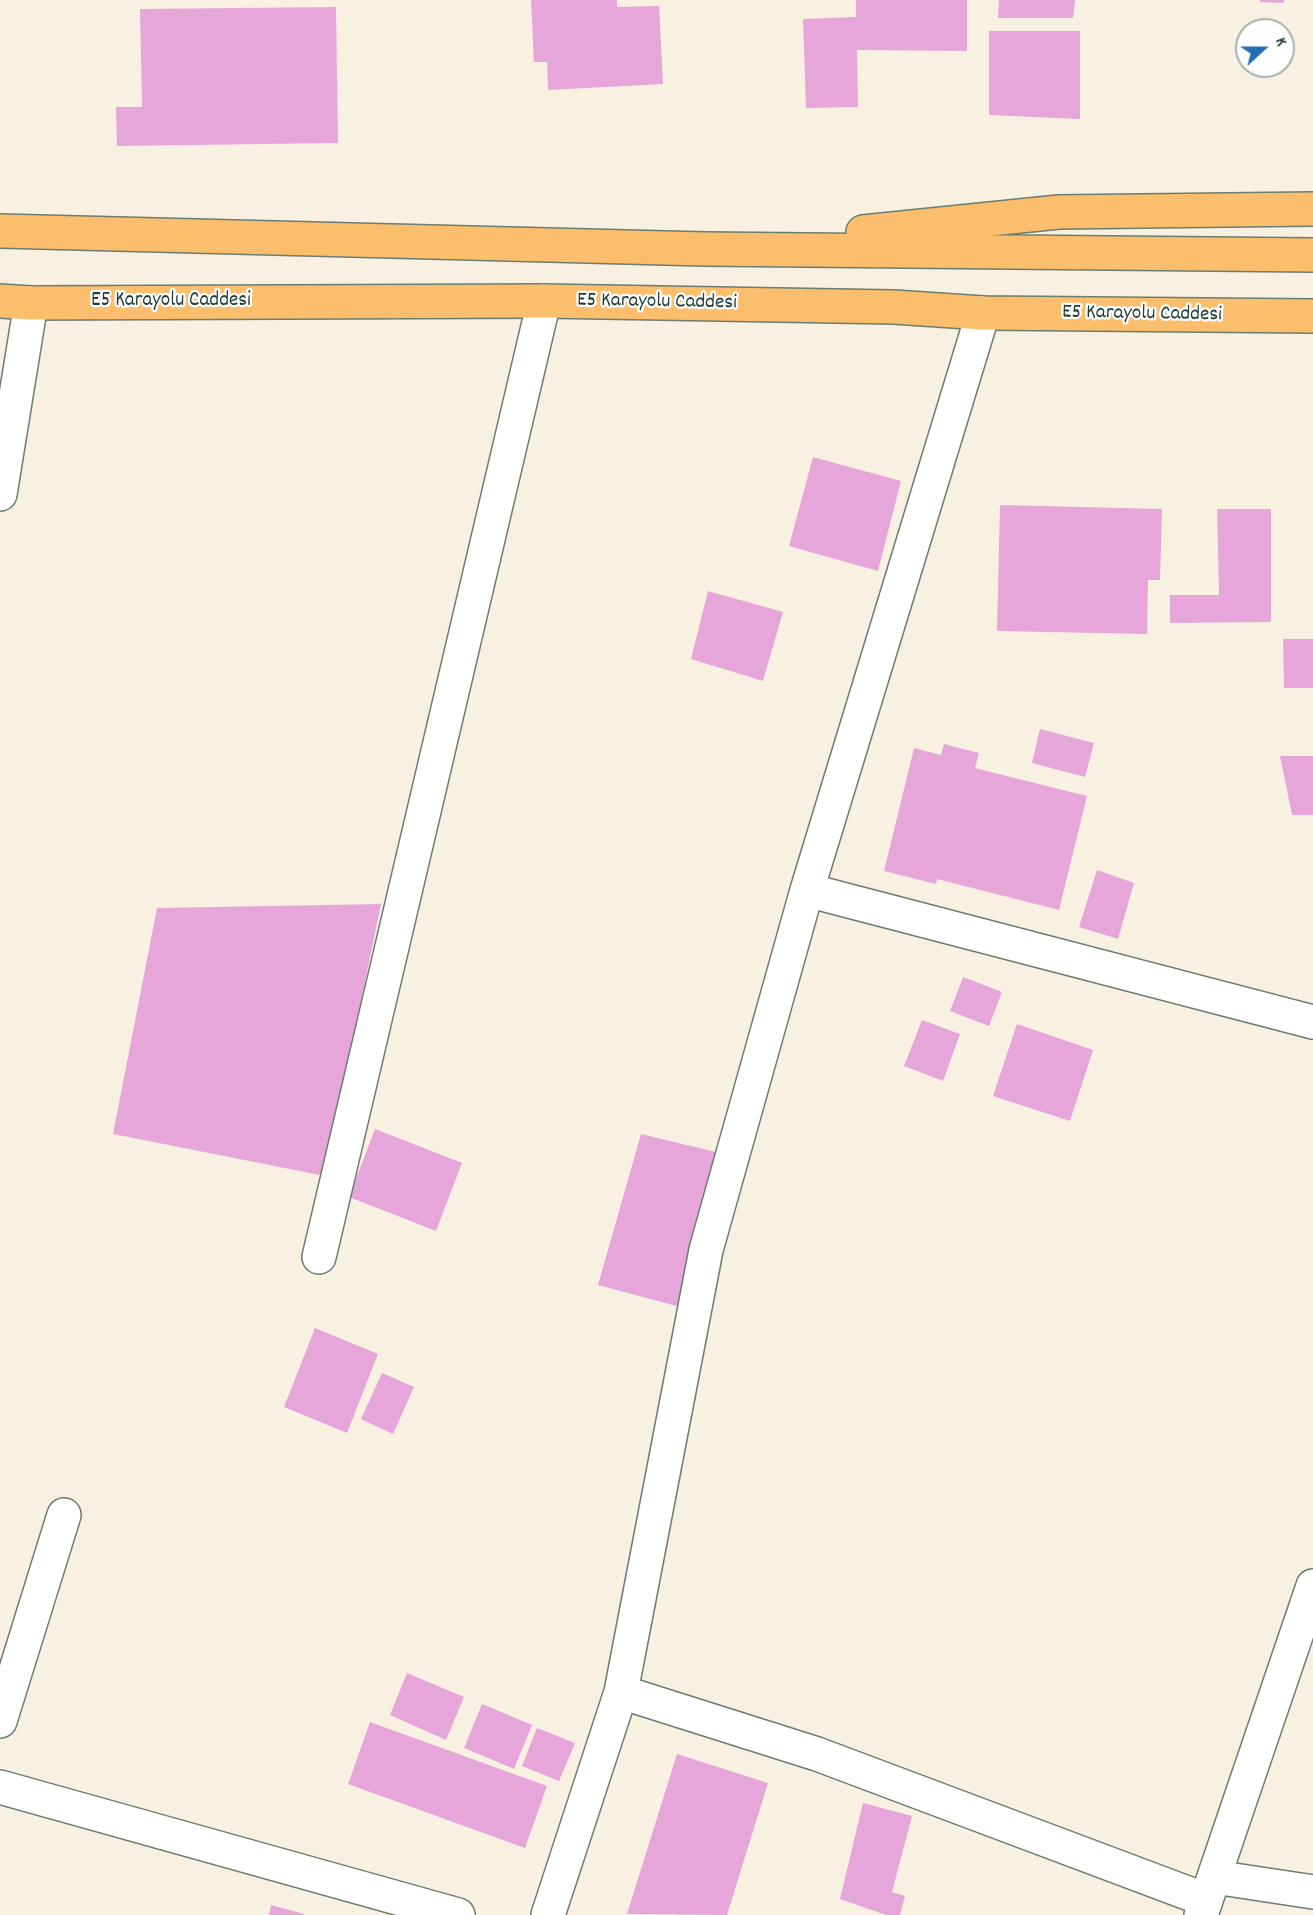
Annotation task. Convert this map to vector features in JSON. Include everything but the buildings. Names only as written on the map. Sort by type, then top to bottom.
[{"type":"highway","points":[[705,249],[1059,212],[1313,209]]},
{"type":"highway","points":[[0,231],[705,249],[1313,255]]},
{"type":"highway","name":"E5 Karayolu Caddesi","points":[[16,302],[544,301],[894,307],[983,313],[1313,316]]},
{"type":"highway","points":[[983,313],[1313,340]]},
{"type":"street","points":[[319,1257],[544,301]]},
{"type":"street","points":[[0,494],[16,302]]},
{"type":"street","points":[[555,1913],[621,1692],[706,1250],[807,890],[983,313]]},
{"type":"street","points":[[807,890],[1313,1022]]},
{"type":"street","points":[[0,1721],[64,1515]]},
{"type":"street","points":[[1207,1897],[1299,1669],[1313,1586]]},
{"type":"street","points":[[621,1692],[817,1754],[1207,1897],[1313,1892]]},
{"type":"street","points":[[0,1787],[458,1915]]}]
